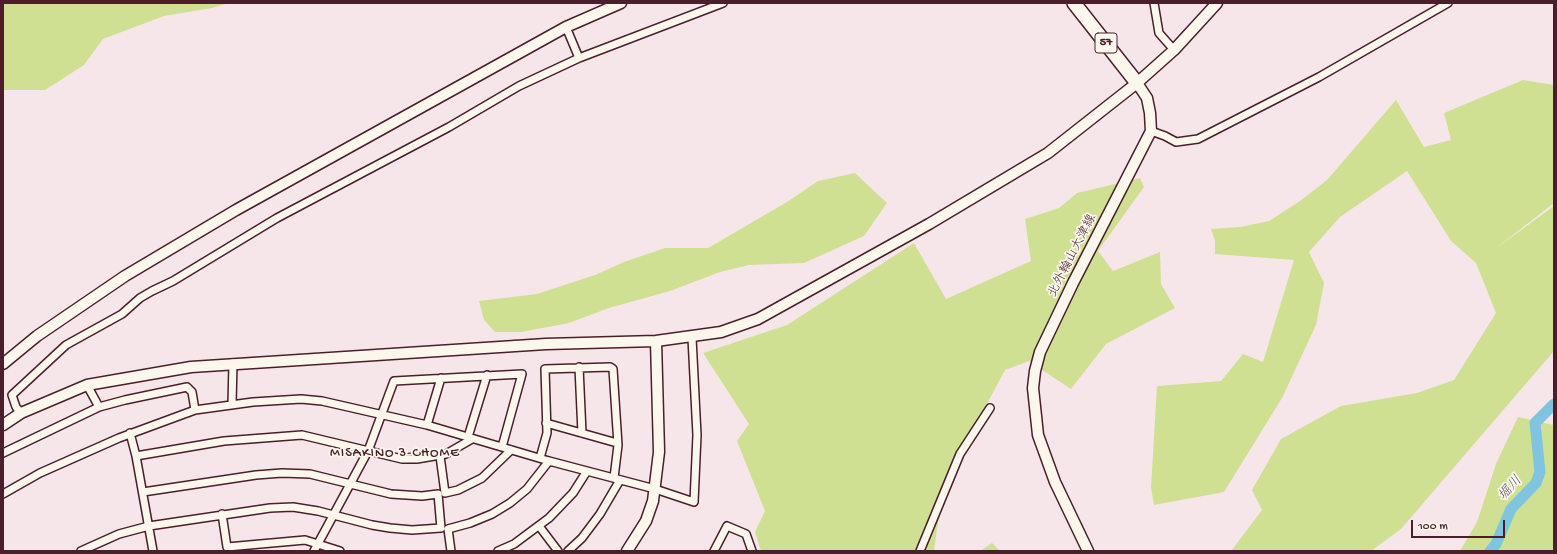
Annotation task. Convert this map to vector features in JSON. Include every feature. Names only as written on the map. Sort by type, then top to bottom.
[{"type":"highway","name":"57","points":[[1074,3],[1137,83]]},
{"type":"street","points":[[3,364],[37,336],[125,276],[236,210],[566,27],[621,3]]},
{"type":"street","points":[[21,413],[16,407],[12,395],[66,345],[122,314],[140,298],[174,280],[277,218],[449,127],[519,86],[579,58],[723,3]]},
{"type":"street","points":[[1154,3],[1159,33],[1174,50]]},
{"type":"street","points":[[3,425],[21,413],[87,385],[151,372],[233,364],[364,357],[546,344],[656,341],[692,338],[721,332],[758,319],[929,224],[1048,153],[1137,83],[1174,50],[1217,3]]},
{"type":"street","points":[[1137,83],[1147,98],[1151,131],[1176,142],[1198,139],[1319,77],[1448,3]]},
{"type":"street","points":[[566,27],[579,58]]},
{"type":"street","name":"北外輪山大津線","points":[[1088,551],[1055,482],[1038,435],[1033,388],[1035,371],[1040,352],[1073,283],[1151,131]]},
{"type":"street","points":[[3,494],[40,473],[130,433],[195,410],[232,404],[301,399],[322,401],[427,425],[549,461],[655,489],[694,502],[697,435],[692,338]]},
{"type":"street","points":[[627,551],[646,521],[653,501],[655,489],[659,452],[656,341]]},
{"type":"street","points":[[232,404],[233,364]]},
{"type":"street","points":[[579,367],[582,433]]},
{"type":"street","points":[[540,458],[546,433],[545,369],[579,367],[610,367],[613,369],[618,443],[617,479],[600,514],[582,538],[568,551]]},
{"type":"street","points":[[314,551],[368,451],[394,381],[519,373],[523,376],[502,447]]},
{"type":"street","points":[[136,456],[224,442],[302,435],[402,459],[440,456],[470,438],[487,375]]},
{"type":"street","points":[[427,425],[441,378]]},
{"type":"street","points":[[87,385],[99,408]]},
{"type":"street","points":[[3,453],[99,408],[187,387],[192,392],[195,410]]},
{"type":"street","points":[[920,551],[960,454],[990,408]]},
{"type":"street","points":[[546,423],[618,443]]},
{"type":"street","points":[[130,433],[136,456],[153,551]]},
{"type":"street","points":[[143,492],[256,475],[282,473],[310,474],[391,494],[406,496],[442,493],[458,490],[482,478],[511,450]]},
{"type":"street","points":[[440,456],[445,528],[451,551]]},
{"type":"street","points":[[81,551],[119,534],[149,526],[270,508],[293,507],[335,514],[372,525],[390,528],[412,530],[445,528],[470,523],[492,514],[510,503],[527,489],[549,461]]},
{"type":"street","points":[[498,551],[514,544],[539,526],[573,493],[587,471]]},
{"type":"street","points":[[222,514],[227,547],[296,540],[318,543],[340,551]]},
{"type":"street","points":[[539,526],[558,551]]},
{"type":"street","points":[[714,551],[727,526],[746,534],[752,551]]},
{"type":"green space","points":[[3,3],[229,3],[212,8],[164,16],[103,39],[84,65],[45,90],[3,90]]},
{"type":"green space","points":[[1523,80],[1554,85],[1554,203],[1495,249],[1554,206],[1554,351],[1401,529],[1371,551],[1231,551],[1262,510],[1252,490],[1281,439],[1341,406],[1417,393],[1454,380],[1496,313],[1476,263],[1451,241],[1407,171],[1340,217],[1309,252],[1324,283],[1316,325],[1282,398],[1224,492],[1154,505],[1151,488],[1157,386],[1221,381],[1243,354],[1263,362],[1294,260],[1215,254],[1215,241],[1211,229],[1240,227],[1269,221],[1300,201],[1327,180],[1396,100],[1424,147],[1451,140],[1444,113]]},
{"type":"green space","points":[[855,173],[887,203],[864,236],[804,263],[749,265],[720,272],[670,291],[609,308],[569,323],[521,332],[495,332],[484,320],[479,301],[537,294],[595,275],[624,262],[665,248],[708,248],[787,202],[818,181]]},
{"type":"green space","points":[[1140,178],[1144,187],[1098,251],[1113,271],[1160,252],[1161,284],[1175,308],[1106,344],[1071,389],[1029,361],[1005,370],[943,486],[934,551],[761,551],[755,532],[765,511],[737,441],[749,424],[703,353],[787,325],[914,243],[946,299],[1031,261],[1025,219],[1059,208],[1077,193]]},
{"type":"green space","points":[[1518,417],[1554,425],[1554,551],[1460,551],[1477,522],[1496,464]]},
{"type":"green space","points":[[992,543],[1000,551],[980,551]]},
{"type":"waterway","name":"堀川","points":[[1490,551],[1496,544],[1511,509],[1536,483],[1540,472],[1535,423],[1554,404]]},
{"type":"district","name":"MISAKINO 3-CHOME","points":[[395,454]]}]
